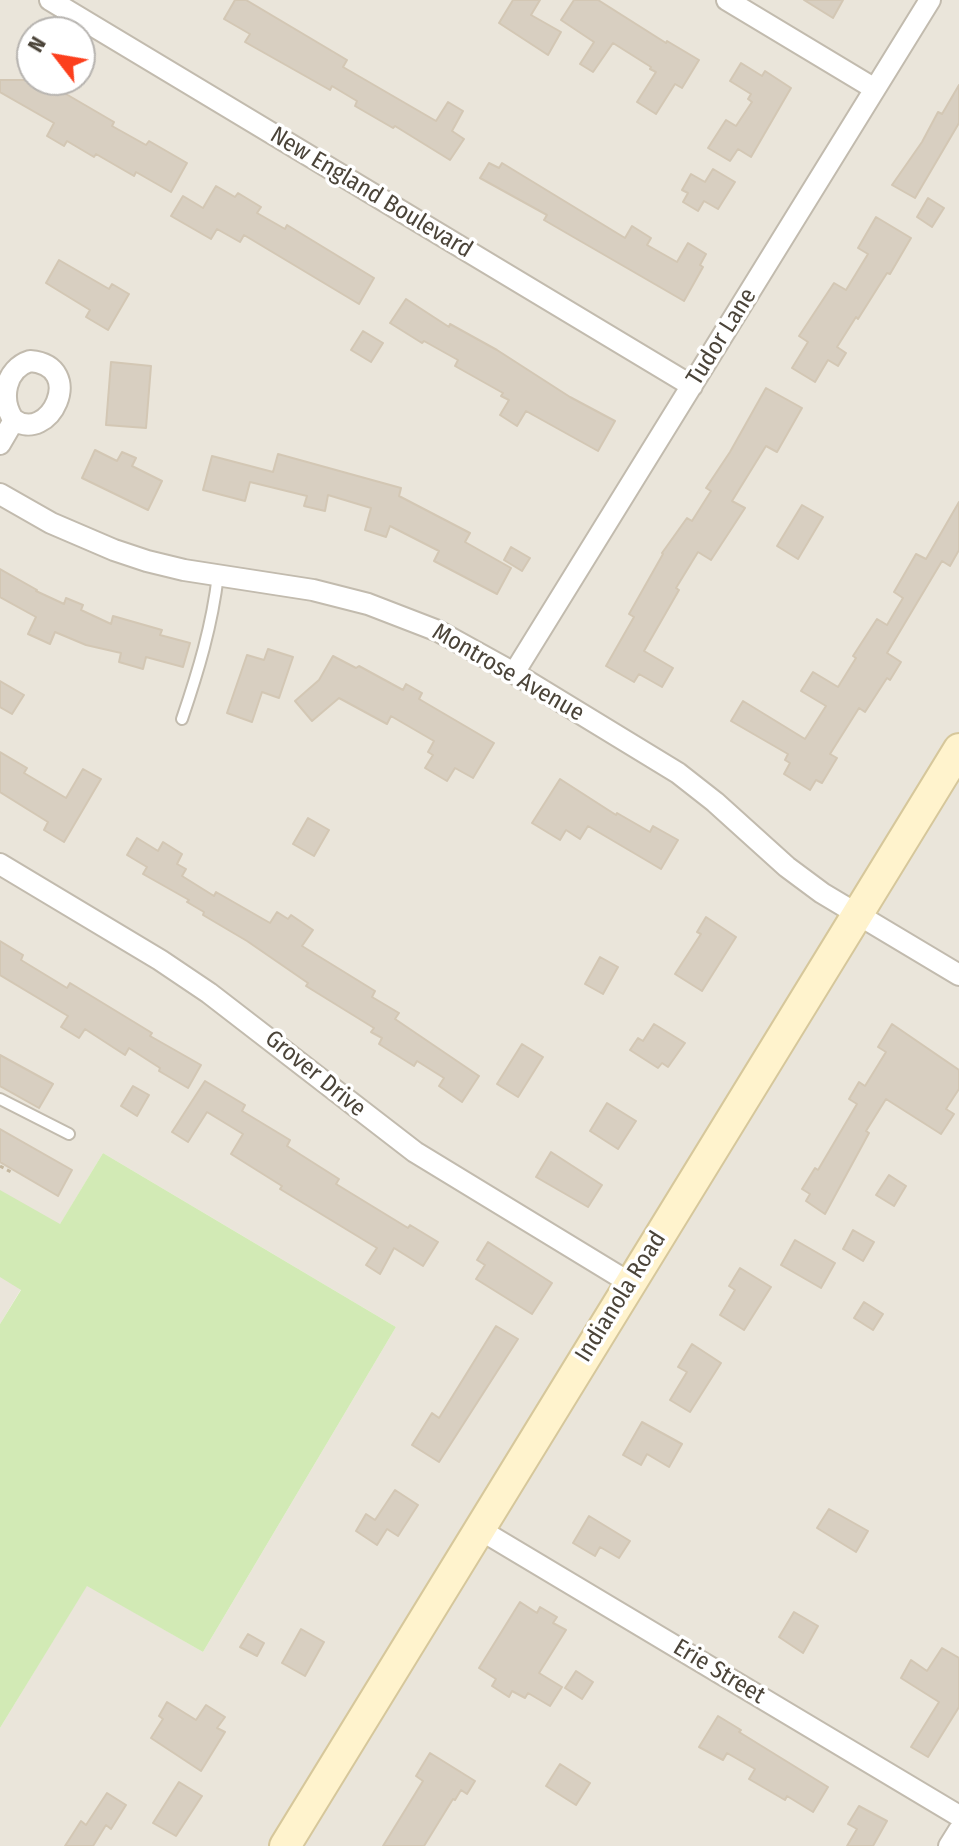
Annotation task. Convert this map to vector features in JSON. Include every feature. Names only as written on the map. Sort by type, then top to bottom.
[{"type":"street","name":"New England Boulevard","points":[[50,0],[692,386]]},
{"type":"street","points":[[727,0],[875,89]]},
{"type":"street","name":"Tudor Lane","points":[[514,673],[930,0]]},
{"type":"street","points":[[0,444],[14,420]]},
{"type":"street","name":"Montrose Avenue","points":[[0,494],[51,523],[114,550],[184,570],[313,590],[368,604],[438,631],[514,673],[678,773],[787,867],[822,893],[959,975]]},
{"type":"street","name":"Indianola Road","points":[[285,1846],[959,749]]},
{"type":"street","name":"Grover Drive","points":[[0,864],[209,993],[415,1152],[630,1283]]},
{"type":"street","name":"Erie Street","points":[[479,1529],[959,1816]]},
{"type":"street","points":[[949,1846],[959,1830]]},
{"type":"lane","points":[[182,719],[214,612],[218,575]]},
{"type":"lane","points":[[0,1099],[69,1134]]},
{"type":"path","points":[[0,1166],[11,1172]]},
{"type":"shaded area","points":[[0,0],[959,0],[959,1846],[0,1846],[0,1728],[87,1585],[203,1652],[396,1327],[103,1153],[0,1324]]},
{"type":"green space","points":[[103,1153],[396,1327],[203,1652],[87,1586],[0,1728],[0,1324],[21,1290],[0,1277],[0,1190],[60,1224]]},
{"type":"building","points":[[235,0],[246,0],[347,60],[343,67],[436,121],[448,102],[463,111],[452,131],[464,139],[450,160],[355,106],[357,101],[332,86],[330,90],[245,42],[250,34],[224,19]]},
{"type":"building","points":[[513,0],[540,0],[531,15],[561,32],[548,55],[499,23]]},
{"type":"building","points":[[574,0],[598,0],[699,60],[682,88],[675,84],[656,114],[637,102],[656,72],[651,67],[613,43],[593,72],[580,64],[594,42],[561,20]]},
{"type":"building","points":[[804,0],[843,0],[833,18]]},
{"type":"building","points":[[741,63],[762,76],[765,71],[791,88],[751,157],[738,149],[730,161],[708,148],[726,120],[736,126],[752,102],[748,99],[751,94],[730,81]]},
{"type":"building","points":[[0,80],[16,80],[16,96],[69,96],[114,122],[112,126],[146,145],[149,141],[187,163],[171,192],[136,172],[134,176],[67,141],[64,146],[47,136],[54,123],[0,92]]},
{"type":"building","points":[[959,85],[959,123],[915,198],[892,185],[922,142],[938,112],[942,114]]},
{"type":"building","points":[[489,163],[499,168],[502,163],[625,238],[632,226],[651,238],[647,245],[677,262],[688,243],[706,254],[700,265],[703,267],[684,301],[544,220],[547,215],[480,178]]},
{"type":"building","points":[[713,169],[735,182],[718,209],[704,201],[698,211],[683,202],[688,193],[682,190],[691,174],[705,182]]},
{"type":"building","points":[[216,186],[235,197],[238,193],[261,207],[257,213],[285,229],[287,225],[374,278],[359,304],[244,235],[240,242],[217,229],[211,239],[171,216],[183,196],[203,208]]},
{"type":"building","points":[[928,198],[944,208],[932,227],[917,217]]},
{"type":"building","points":[[876,217],[911,238],[890,274],[887,273],[837,347],[846,353],[838,366],[828,360],[815,382],[792,368],[808,342],[799,336],[834,283],[846,290],[868,254],[858,248]]},
{"type":"building","points":[[59,260],[109,289],[112,284],[129,294],[108,330],[86,317],[90,310],[46,283]]},
{"type":"building","points":[[406,299],[449,327],[450,324],[497,350],[570,397],[615,421],[598,451],[526,411],[517,426],[500,415],[509,400],[501,396],[503,393],[455,366],[458,360],[390,323]]},
{"type":"building","points":[[363,331],[383,343],[371,362],[351,350]]},
{"type":"building","points":[[111,362],[151,366],[146,428],[106,425]]},
{"type":"building","points":[[766,388],[802,408],[777,452],[766,446],[732,501],[745,508],[711,560],[698,552],[644,651],[673,668],[662,687],[639,674],[634,682],[606,666],[634,617],[629,614],[662,553],[687,518],[692,521],[711,491],[706,488]]},
{"type":"building","points":[[95,450],[117,461],[122,452],[136,458],[132,466],[162,481],[148,510],[82,478]]},
{"type":"building","points":[[278,454],[401,488],[399,496],[470,533],[465,542],[511,568],[497,594],[434,561],[439,551],[390,526],[386,537],[365,530],[371,508],[328,495],[325,511],[304,506],[307,496],[250,482],[245,501],[203,490],[212,456],[273,472]]},
{"type":"building","points":[[959,502],[959,550],[950,566],[942,561],[887,653],[901,662],[890,680],[887,678],[865,712],[859,708],[830,754],[837,758],[822,783],[816,780],[810,790],[784,774],[790,763],[785,760],[788,754],[731,721],[743,701],[805,739],[826,706],[801,691],[813,672],[838,687],[856,658],[853,656],[877,619],[887,625],[903,598],[894,592],[916,554],[926,559]]},
{"type":"building","points":[[802,505],[823,517],[798,559],[777,546]]},
{"type":"building","points":[[511,547],[530,558],[522,571],[504,560]]},
{"type":"building","points":[[0,569],[64,604],[66,598],[83,605],[81,610],[111,624],[113,616],[162,630],[160,635],[190,643],[183,667],[146,657],[143,669],[119,662],[121,653],[86,645],[55,632],[50,644],[28,634],[36,617],[0,597]]},
{"type":"building","points":[[268,649],[293,657],[279,698],[262,692],[252,722],[227,713],[247,655],[264,660]]},
{"type":"building","points":[[333,656],[403,690],[406,684],[422,693],[419,699],[494,743],[473,778],[455,768],[447,781],[425,768],[433,755],[428,752],[434,741],[391,716],[387,724],[339,698],[312,721],[295,701],[319,680]]},
{"type":"building","points":[[0,681],[24,695],[12,714],[0,707]]},
{"type":"building","points":[[0,752],[27,768],[24,773],[66,798],[83,769],[101,779],[64,842],[44,830],[48,822],[0,792]]},
{"type":"building","points":[[560,779],[616,815],[650,832],[653,826],[678,840],[661,869],[588,826],[580,839],[566,830],[560,840],[532,823]]},
{"type":"building","points":[[308,818],[329,830],[314,856],[293,844]]},
{"type":"building","points":[[137,838],[158,851],[163,842],[182,854],[177,864],[186,869],[182,876],[214,896],[216,892],[270,923],[277,912],[288,919],[291,915],[313,930],[302,946],[375,991],[372,997],[399,1013],[395,1019],[479,1076],[462,1102],[439,1086],[444,1078],[417,1061],[414,1066],[379,1044],[382,1038],[371,1032],[374,1028],[306,986],[308,983],[247,941],[203,915],[204,912],[187,902],[189,900],[143,874],[147,867],[127,855]]},
{"type":"building","points":[[706,917],[736,937],[702,991],[675,974],[701,934],[697,932]]},
{"type":"building","points":[[0,941],[23,955],[21,960],[67,988],[70,983],[152,1033],[150,1036],[201,1065],[188,1088],[129,1048],[125,1055],[85,1029],[79,1038],[61,1027],[68,1016],[0,975]]},
{"type":"building","points":[[600,957],[618,967],[603,994],[585,984]]},
{"type":"building","points":[[654,1024],[685,1043],[668,1067],[662,1063],[658,1068],[630,1050],[638,1038],[643,1041]]},
{"type":"building","points":[[892,1024],[959,1070],[959,1089],[946,1109],[954,1114],[941,1134],[886,1099],[866,1131],[869,1133],[825,1214],[806,1201],[810,1194],[802,1189],[815,1168],[818,1170],[857,1104],[849,1099],[859,1082],[865,1086],[886,1052],[878,1047]]},
{"type":"building","points":[[522,1044],[543,1057],[518,1097],[497,1084]]},
{"type":"building","points":[[0,1055],[53,1084],[39,1108],[0,1086]]},
{"type":"building","points":[[205,1081],[245,1105],[242,1111],[290,1140],[287,1146],[339,1179],[336,1184],[408,1228],[410,1225],[438,1242],[423,1266],[394,1248],[380,1274],[366,1265],[377,1248],[280,1189],[282,1186],[231,1154],[243,1134],[207,1112],[188,1142],[172,1132]]},
{"type":"building","points":[[133,1086],[149,1095],[137,1116],[121,1106]]},
{"type":"building","points":[[607,1103],[636,1121],[618,1149],[590,1131]]},
{"type":"building","points":[[0,1129],[72,1170],[58,1196],[0,1162]]},
{"type":"building","points":[[551,1152],[602,1185],[588,1207],[536,1177]]},
{"type":"building","points":[[889,1175],[906,1186],[894,1206],[876,1195]]},
{"type":"building","points":[[853,1230],[874,1242],[863,1261],[843,1249]]},
{"type":"building","points":[[795,1240],[835,1263],[821,1288],[781,1265]]},
{"type":"building","points":[[488,1242],[552,1283],[532,1314],[476,1279],[485,1265],[477,1260]]},
{"type":"building","points":[[740,1268],[771,1287],[744,1330],[720,1315],[735,1290],[729,1286]]},
{"type":"building","points":[[864,1302],[883,1314],[873,1330],[854,1318]]},
{"type":"building","points":[[496,1326],[518,1339],[439,1462],[412,1445],[432,1413],[439,1418]]},
{"type":"building","points":[[692,1344],[721,1363],[690,1412],[670,1400],[687,1372],[678,1367]]},
{"type":"building","points":[[642,1422],[682,1444],[669,1467],[647,1454],[641,1465],[623,1455]]},
{"type":"building","points":[[395,1490],[418,1505],[398,1536],[387,1529],[377,1545],[356,1531],[366,1514],[375,1520]]},
{"type":"building","points":[[829,1509],[868,1531],[856,1552],[817,1528]]},
{"type":"building","points":[[589,1516],[630,1541],[619,1558],[600,1547],[595,1556],[573,1543]]},
{"type":"building","points":[[520,1602],[537,1613],[540,1607],[557,1617],[553,1623],[566,1630],[539,1673],[562,1687],[550,1706],[528,1693],[525,1698],[512,1691],[509,1697],[492,1686],[496,1679],[479,1668]]},
{"type":"building","points":[[794,1612],[818,1626],[803,1653],[779,1637]]},
{"type":"building","points":[[301,1629],[324,1642],[305,1676],[282,1663]]},
{"type":"building","points":[[248,1634],[264,1643],[257,1656],[240,1647]]},
{"type":"building","points":[[942,1648],[959,1658],[959,1707],[928,1757],[911,1747],[939,1702],[901,1678],[911,1660],[927,1671]]},
{"type":"building","points":[[576,1671],[593,1682],[582,1699],[565,1688]]},
{"type":"building","points":[[167,1702],[196,1720],[206,1705],[225,1717],[217,1728],[225,1732],[201,1771],[151,1738],[163,1719],[159,1716]]},
{"type":"building","points":[[718,1716],[828,1787],[813,1812],[749,1779],[755,1769],[727,1753],[723,1760],[699,1747]]},
{"type":"building","points":[[430,1753],[475,1781],[467,1794],[461,1790],[453,1799],[424,1846],[383,1846],[423,1781],[416,1776]]},
{"type":"building","points":[[560,1764],[590,1783],[576,1805],[546,1786]]},
{"type":"building","points":[[179,1782],[202,1796],[176,1836],[153,1823]]},
{"type":"building","points":[[107,1793],[126,1805],[111,1829],[106,1825],[93,1846],[65,1846],[81,1821],[86,1825]]},
{"type":"building","points":[[859,1806],[887,1821],[873,1846],[847,1846],[857,1829],[848,1824]]}]
